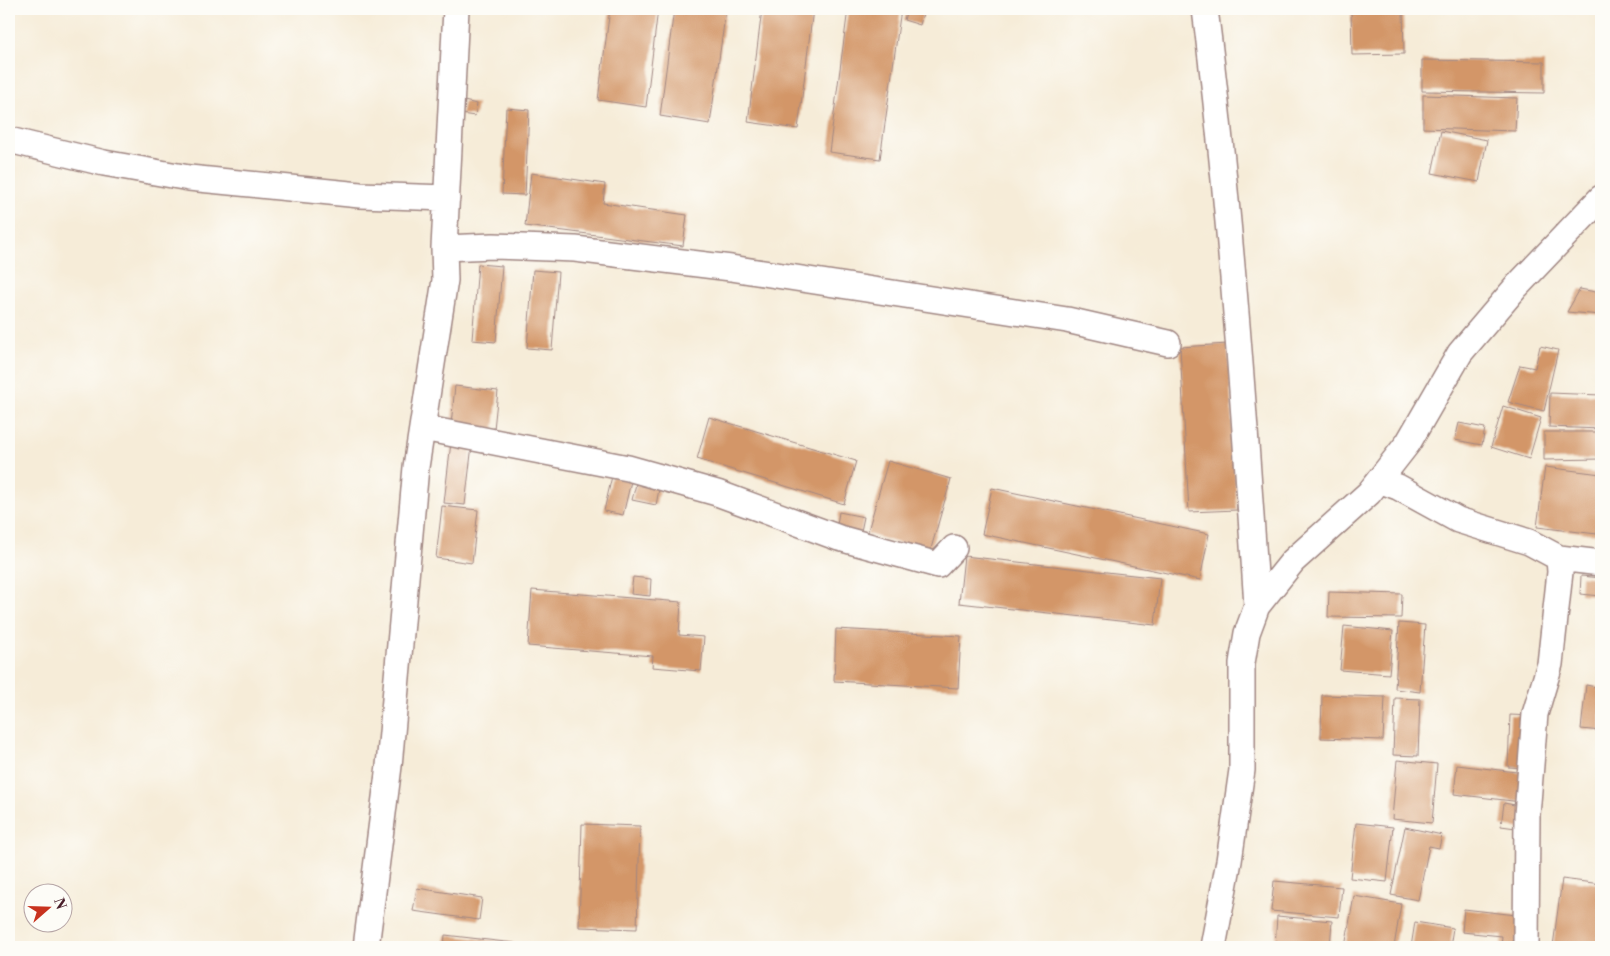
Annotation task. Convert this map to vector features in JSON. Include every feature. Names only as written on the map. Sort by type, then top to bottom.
[{"type":"street","points":[[366,947],[389,766],[416,467],[441,317],[445,280],[446,198],[456,9]]},
{"type":"street","points":[[1205,9],[1224,163],[1244,400],[1257,606]]},
{"type":"street","points":[[9,140],[104,163],[189,178],[360,195],[446,198]]},
{"type":"street","points":[[1214,947],[1242,770],[1242,663],[1247,633],[1257,606],[1293,561],[1369,493],[1408,443],[1460,354],[1517,286],[1601,198]]},
{"type":"street","points":[[444,248],[493,246],[575,249],[731,268],[1067,320],[1168,343]]},
{"type":"street","points":[[423,428],[628,468],[717,492],[839,538],[938,564],[954,548]]},
{"type":"street","points":[[1379,480],[1398,487],[1458,520],[1529,542],[1559,558],[1601,563]]},
{"type":"street","points":[[1526,947],[1527,815],[1535,714],[1550,664],[1560,572],[1559,558]]},
{"type":"building","points":[[610,9],[658,9],[646,107],[598,100]]},
{"type":"building","points":[[674,9],[726,9],[710,124],[660,116]]},
{"type":"building","points":[[762,9],[813,9],[798,129],[748,122]]},
{"type":"building","points":[[848,9],[901,9],[880,159],[829,152]]},
{"type":"building","points":[[907,9],[924,9],[920,25],[904,20]]},
{"type":"building","points":[[1351,9],[1403,9],[1404,54],[1352,55]]},
{"type":"building","points":[[1422,60],[1544,62],[1544,93],[1422,91]]},
{"type":"building","points":[[1423,95],[1517,98],[1515,131],[1423,128]]},
{"type":"building","points":[[464,101],[477,104],[475,116],[461,114]]},
{"type":"building","points":[[506,108],[529,110],[525,195],[502,194]]},
{"type":"building","points":[[1441,131],[1487,140],[1479,182],[1432,173]]},
{"type":"building","points":[[531,173],[605,184],[603,203],[687,215],[683,246],[525,226]]},
{"type":"building","points":[[478,264],[502,266],[496,342],[472,340]]},
{"type":"building","points":[[533,270],[558,272],[552,350],[527,348]]},
{"type":"building","points":[[1580,289],[1601,293],[1601,315],[1567,312]]},
{"type":"building","points":[[1228,344],[1237,510],[1189,512],[1180,347]]},
{"type":"building","points":[[1540,346],[1558,350],[1544,411],[1508,402],[1520,365],[1535,368]]},
{"type":"building","points":[[455,386],[498,391],[494,429],[451,425]]},
{"type":"building","points":[[1550,393],[1601,395],[1601,429],[1549,427]]},
{"type":"building","points":[[1503,406],[1541,418],[1529,459],[1491,447]]},
{"type":"building","points":[[709,417],[856,461],[844,504],[697,459]]},
{"type":"building","points":[[1459,423],[1485,428],[1482,445],[1455,440]]},
{"type":"building","points":[[1544,432],[1601,432],[1601,459],[1544,460]]},
{"type":"building","points":[[451,442],[472,445],[465,505],[444,503]]},
{"type":"building","points":[[888,461],[951,479],[930,552],[867,534]]},
{"type":"building","points":[[1545,467],[1601,474],[1601,503],[1597,534],[1537,527]]},
{"type":"building","points":[[612,476],[631,481],[623,515],[604,511]]},
{"type":"building","points":[[637,480],[660,484],[656,505],[632,500]]},
{"type":"building","points":[[992,488],[1209,534],[1200,580],[982,534]]},
{"type":"building","points":[[442,506],[478,510],[472,563],[436,558]]},
{"type":"building","points":[[839,512],[864,517],[860,536],[836,531]]},
{"type":"building","points":[[964,556],[1160,578],[1155,625],[959,603]]},
{"type":"building","points":[[1581,576],[1601,578],[1601,596],[1580,594]]},
{"type":"building","points":[[633,577],[651,579],[650,596],[631,594]]},
{"type":"building","points":[[532,590],[681,602],[679,635],[704,637],[701,671],[652,667],[653,656],[528,646]]},
{"type":"building","points":[[1329,592],[1402,594],[1401,618],[1328,617]]},
{"type":"building","points":[[1399,623],[1425,625],[1420,692],[1395,689]]},
{"type":"building","points":[[1344,626],[1393,631],[1389,674],[1340,670]]},
{"type":"building","points":[[836,629],[961,636],[958,688],[834,681]]},
{"type":"building","points":[[1586,685],[1601,688],[1601,731],[1581,729]]},
{"type":"building","points":[[1322,695],[1385,697],[1383,740],[1321,738]]},
{"type":"building","points":[[1395,698],[1420,699],[1418,756],[1393,755]]},
{"type":"building","points":[[1510,715],[1531,716],[1529,768],[1508,767]]},
{"type":"building","points":[[1397,760],[1437,764],[1432,823],[1392,819]]},
{"type":"building","points":[[1457,765],[1525,773],[1521,802],[1454,794]]},
{"type":"building","points":[[1504,803],[1525,807],[1523,829],[1501,826]]},
{"type":"building","points":[[1356,823],[1393,827],[1387,882],[1350,878]]},
{"type":"building","points":[[582,824],[640,826],[637,929],[579,927]]},
{"type":"building","points":[[1405,827],[1442,835],[1439,848],[1429,846],[1418,900],[1391,895]]},
{"type":"building","points":[[1562,879],[1601,884],[1601,947],[1553,946]]},
{"type":"building","points":[[1274,881],[1342,887],[1339,917],[1271,911]]},
{"type":"building","points":[[417,888],[482,898],[479,920],[413,911]]},
{"type":"building","points":[[1354,896],[1401,904],[1394,947],[1345,947]]},
{"type":"building","points":[[1464,909],[1525,916],[1522,947],[1501,947],[1502,936],[1462,932]]},
{"type":"building","points":[[1277,916],[1332,921],[1330,947],[1275,947]]},
{"type":"building","points":[[1415,922],[1453,928],[1450,947],[1411,947]]},
{"type":"building","points":[[445,935],[514,943],[514,947],[444,947]]}]
